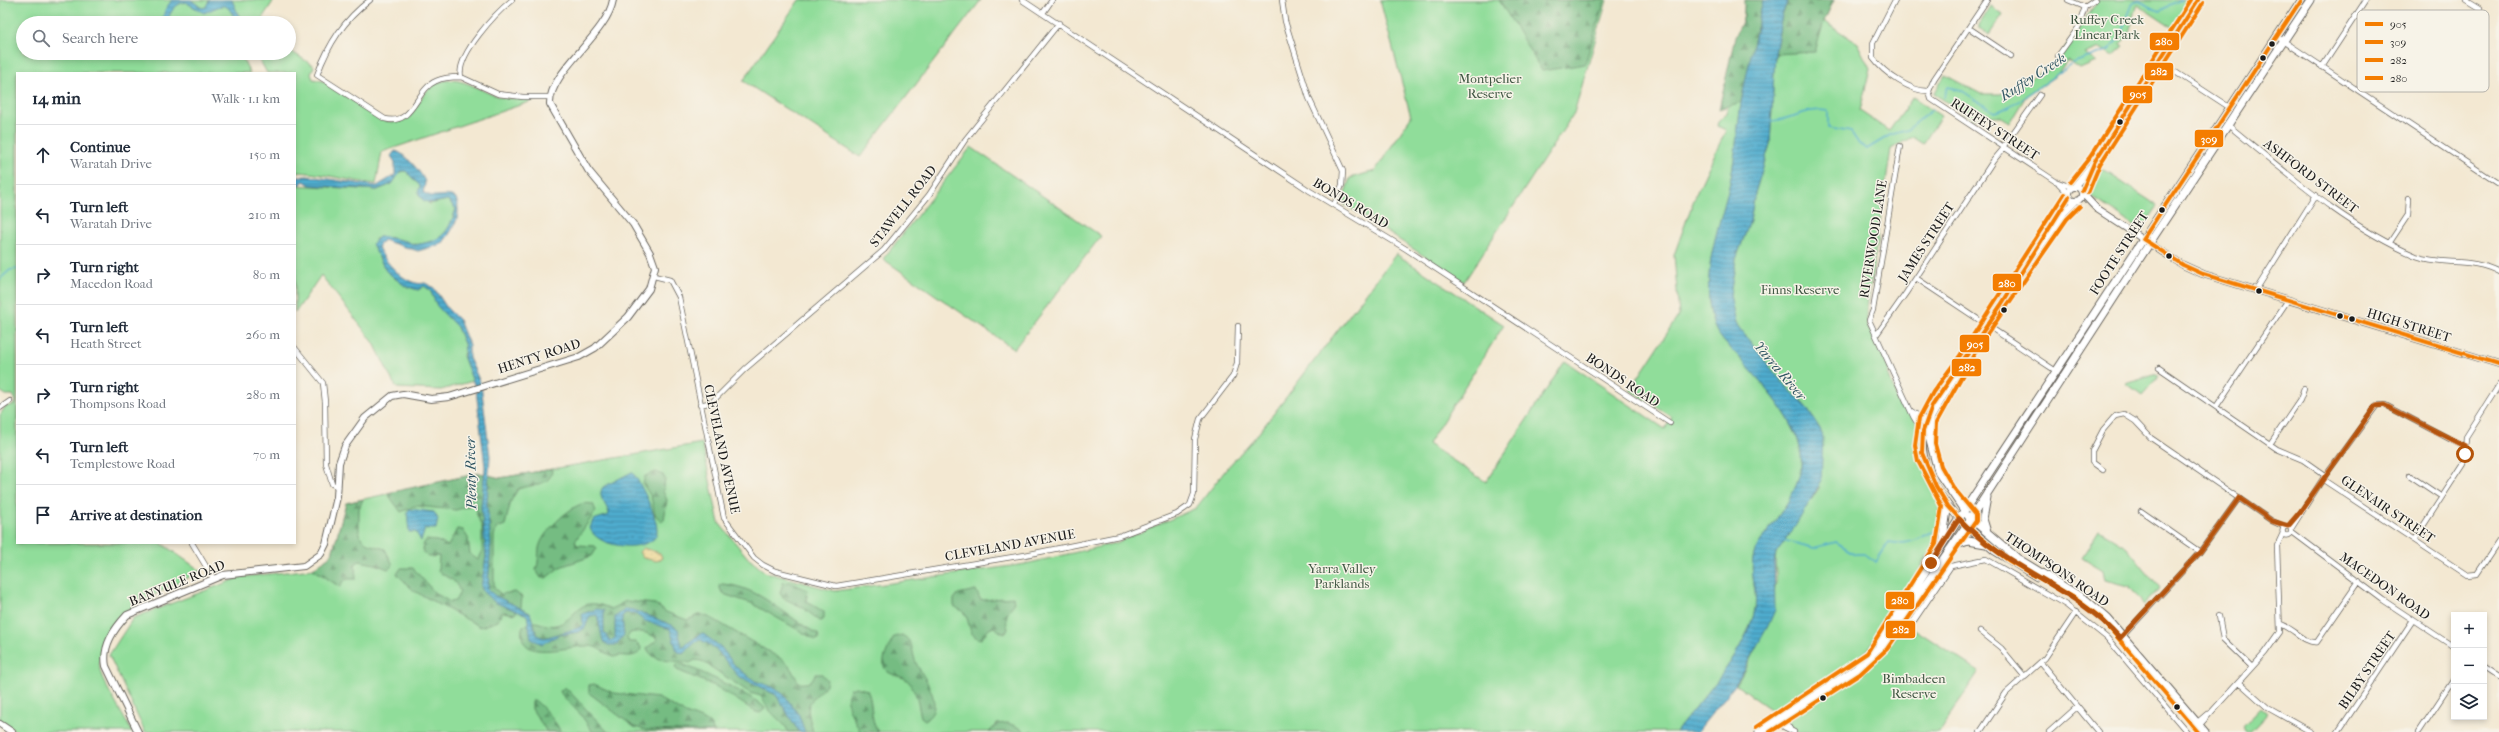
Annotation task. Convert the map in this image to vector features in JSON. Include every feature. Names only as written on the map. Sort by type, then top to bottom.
[{"type":"main road","points":[[614,0],[612,7],[598,29],[555,84],[550,96],[552,111],[570,137],[588,170],[624,212],[650,253],[655,267],[654,276]]},
{"type":"main road","points":[[2018,278],[2070,191],[2095,161],[2160,62],[2198,0]]},
{"type":"main road","name":"FOOTE STREET","points":[[1871,657],[1964,511],[2301,0]]},
{"type":"main road","name":"FOOTE STREET","points":[[1871,657],[1883,645],[1902,620],[1954,546],[2150,244],[2311,0]]},
{"type":"main road","points":[[1959,519],[1948,506],[1924,460],[1921,445],[1926,422],[1964,360],[2018,278],[2064,213],[2077,201],[2095,161]]},
{"type":"main road","name":"HIGH STREET","points":[[2070,191],[2082,192],[2097,209]]},
{"type":"main road","name":"HIGH STREET","points":[[2070,191],[2077,201],[2097,209],[2193,270],[2499,364]]},
{"type":"main road","name":"HENTY ROAD","points":[[490,384],[579,357],[595,348],[628,318],[650,289],[654,276]]},
{"type":"main road","name":"BANYULE ROAD","points":[[138,732],[106,666],[104,656],[106,646],[118,626],[127,615],[213,578],[238,572],[304,566],[320,554],[326,544],[338,487],[339,463],[345,446],[361,423],[379,405],[392,396],[403,394],[431,399],[449,397],[490,384]]},
{"type":"main road","points":[[1926,422],[1929,445],[1938,473],[1964,511]]},
{"type":"main road","points":[[1989,491],[1983,519],[1984,527],[1991,538]]},
{"type":"main road","points":[[1942,546],[1948,506]]},
{"type":"main road","name":"THOMPSONS ROAD","points":[[1964,511],[1991,538],[2032,569],[2086,600],[2122,636],[2198,728]]},
{"type":"main road","name":"THOMPSONS ROAD","points":[[1959,519],[1986,544],[2008,560],[2086,606],[2122,636]]},
{"type":"main road","points":[[1954,546],[1968,541],[1986,544]]},
{"type":"main road","points":[[1759,732],[1871,657]]},
{"type":"main road","points":[[0,724],[12,732]]},
{"type":"street","points":[[370,0],[345,22],[333,39],[316,74],[385,118],[391,120],[401,118],[412,110],[426,88],[435,81],[461,77]]},
{"type":"street","points":[[512,0],[495,15],[480,33],[469,50],[461,69],[461,77],[463,80],[506,96],[550,96]]},
{"type":"street","name":"BONDS ROAD","points":[[1022,0],[1059,23],[1184,108],[1334,205],[1406,249],[1670,423]]},
{"type":"street","points":[[1043,13],[1052,0]]},
{"type":"street","points":[[1282,0],[1285,21],[1309,98],[1343,171],[1342,185],[1334,205]]},
{"type":"street","points":[[1895,0],[1873,42],[1874,58],[1881,67],[1910,86],[1918,90],[1929,91],[1938,72],[1987,0]]},
{"type":"street","points":[[2068,0],[2085,7]]},
{"type":"street","points":[[2058,56],[2078,28],[2085,7],[2095,0]]},
{"type":"street","points":[[2359,10],[2366,0]]},
{"type":"street","points":[[2467,0],[2480,8]]},
{"type":"street","points":[[2322,67],[2356,15]]},
{"type":"street","name":"STAWELL ROAD","points":[[700,405],[712,402],[745,369],[884,250],[929,195],[965,140],[1059,23]]},
{"type":"street","points":[[1969,28],[2012,56]]},
{"type":"street","points":[[2276,36],[2357,90]]},
{"type":"street","points":[[2160,62],[2229,107]]},
{"type":"street","name":"RUFFEY STREET","points":[[1929,91],[1934,103],[2070,191]]},
{"type":"street","points":[[2360,92],[2499,184]]},
{"type":"street","name":"JAMES STREET","points":[[1877,334],[1916,278],[1993,161],[2040,95]]},
{"type":"street","name":"ASHFORD STREET","points":[[2228,125],[2344,217],[2390,242],[2418,257],[2481,264],[2499,272]]},
{"type":"street","name":"RIVERWOOD LANE","points":[[1900,146],[1873,310],[1869,320],[1877,334],[1910,409],[1926,422]]},
{"type":"street","points":[[2256,290],[2316,196]]},
{"type":"street","points":[[2390,242],[2408,215],[2409,199]]},
{"type":"street","name":"CLEVELAND AVENUE","points":[[654,276],[670,280],[679,297],[724,518],[728,525],[754,558],[763,565],[775,571],[836,586],[1025,555],[1119,536],[1177,514],[1190,505],[1194,494],[1195,439],[1200,419],[1233,376],[1237,364],[1238,326]]},
{"type":"street","points":[[1916,278],[2056,371]]},
{"type":"street","points":[[2216,407],[2288,300]]},
{"type":"street","points":[[296,349],[323,382],[325,402],[326,464],[332,484],[338,487]]},
{"type":"street","name":"GLENAIR STREET","points":[[2159,368],[2270,444],[2303,460],[2324,477],[2325,481],[2471,576],[2478,573],[2499,541]]},
{"type":"street","points":[[2414,540],[2464,463],[2467,434],[2499,385]]},
{"type":"street","points":[[2270,444],[2300,400],[2304,389]]},
{"type":"street","points":[[0,408],[10,401]]},
{"type":"street","points":[[2198,728],[2266,652],[2280,626],[2277,550],[2287,531],[2373,407],[2378,404],[2465,446]]},
{"type":"street","name":"MACEDON ROAD","points":[[2103,470],[2092,462],[2091,454],[2100,434],[2114,416],[2119,414],[2127,416],[2147,435],[2359,580],[2413,620],[2451,645]]},
{"type":"street","points":[[2409,475],[2442,497]]},
{"type":"street","points":[[2122,636],[2200,552],[2239,498]]},
{"type":"street","points":[[2141,511],[2200,552]]},
{"type":"street","points":[[193,544],[213,578]]},
{"type":"street","name":"THOMPSONS ROAD","points":[[1902,620],[1913,622],[1949,568],[1971,561],[1986,560],[2076,612],[2115,645],[2187,732]]},
{"type":"street","points":[[2280,626],[2294,631],[2310,642],[2319,641],[2359,580]]},
{"type":"street","points":[[1980,732],[2006,693],[2041,663],[2076,612]]},
{"type":"street","points":[[2219,616],[2223,639],[2252,667]]},
{"type":"street","name":"BILBY STREET","points":[[2338,732],[2413,620]]},
{"type":"street","points":[[1980,631],[2001,648],[2025,677]]},
{"type":"street","points":[[2041,663],[2098,732]]},
{"type":"street","points":[[2487,669],[2499,677]]},
{"type":"street","points":[[2239,682],[2266,707],[2311,732]]},
{"type":"street","points":[[2419,732],[2451,684]]},
{"type":"street","points":[[2049,732],[2077,707]]},
{"type":"street","points":[[1780,718],[1792,731]]},
{"type":"green space","points":[[0,0],[274,0],[264,16],[16,16],[16,60],[244,60],[250,72],[16,72],[16,402],[13,395],[6,395],[0,391]]},
{"type":"green space","points":[[799,0],[981,0],[860,157],[743,81]]},
{"type":"green space","name":"Montpelier Reserve","points":[[1380,0],[1607,0],[1574,113],[1464,282],[1344,204],[1343,199],[1350,178],[1375,171],[1411,117]]},
{"type":"green space","points":[[1499,0],[1605,0],[1585,64],[1542,71]]},
{"type":"green space","points":[[1744,0],[1763,0],[1741,102],[1719,109],[1735,37],[1744,17]]},
{"type":"green space","name":"Yarra Valley Parklands","points":[[1745,0],[1763,0],[1741,103],[1728,191],[1711,259],[1709,273],[1709,302],[1713,323],[1719,335],[1768,391],[1788,418],[1799,442],[1801,468],[1798,480],[1787,503],[1755,551],[1752,567],[1756,598],[1754,614],[1748,631],[1731,662],[1676,732],[145,732],[109,655],[133,618],[241,577],[313,569],[332,554],[346,503],[480,473],[500,478],[702,443],[719,523],[748,558],[765,572],[835,591],[1025,564],[1116,543],[1196,508],[1228,467],[1258,434],[1396,254],[1504,325],[1428,444],[1486,482],[1565,361],[1665,429],[1672,417],[1630,390],[1679,315],[1674,255],[1696,194],[1726,130],[1717,126],[1718,122],[1727,113],[1730,84],[1742,28]]},
{"type":"green space","name":"Finns Reserve","points":[[1788,0],[1834,0],[1824,21],[1857,43],[1870,68],[1860,111],[1889,131],[1913,97],[1941,116],[1923,144],[1912,137],[1891,149],[1867,307],[1867,324],[1890,370],[1888,373],[1900,408],[1904,407],[1919,426],[1919,448],[1923,465],[1946,506],[1938,542],[1868,650],[1776,713],[1736,685],[1761,636],[1770,611],[1776,583],[1776,553],[1819,488],[1820,429],[1806,407],[1777,376],[1736,324],[1730,295],[1736,259],[1750,221],[1755,193],[1770,144],[1775,54]]},
{"type":"green space","points":[[1788,0],[1834,0],[1824,21],[1815,52],[1775,54],[1782,15]]},
{"type":"green space","name":"Ruffey Creek Linear Park","points":[[2098,0],[2191,0],[2174,28],[2138,4],[2129,32],[2121,44],[2124,46],[2113,56],[2100,48],[2085,54],[2096,62],[2080,69],[2067,60],[2057,75],[2026,96],[2010,122],[2000,116],[1978,116],[1975,120],[1934,94],[1945,75],[1981,94],[2001,94],[2043,71],[2047,71],[2054,65]]},
{"type":"green space","points":[[1991,6],[2003,14],[1989,35],[1979,28],[1979,25]]},
{"type":"green space","points":[[296,54],[314,66],[311,74],[313,79],[323,81],[383,120],[395,122],[410,116],[425,93],[431,87],[439,82],[448,80],[464,82],[504,98],[538,99],[382,152],[376,184],[296,172],[296,72],[266,72],[260,60],[296,60]]},
{"type":"green space","points":[[971,147],[1101,236],[1014,349],[883,259]]},
{"type":"green space","points":[[2099,167],[2158,206],[2141,230],[2089,195],[2087,187]]},
{"type":"green space","points":[[401,171],[406,171],[420,186],[429,204],[448,200],[456,209],[449,227],[438,239],[422,244],[413,244],[390,238],[375,239],[381,259],[388,272],[399,281],[418,290],[424,286],[428,288],[457,327],[465,346],[463,356],[473,381],[441,390],[397,388],[374,343],[321,275],[296,312],[296,185],[377,190],[392,184]]},
{"type":"green space","points":[[2154,374],[2159,376],[2142,395],[2126,383]]},
{"type":"green space","points":[[16,402],[16,544],[162,544],[201,571],[150,597],[119,621],[107,635],[101,651],[101,675],[132,732],[17,732],[0,720],[0,415],[5,407],[13,405]]},
{"type":"green space","points":[[552,469],[549,479],[545,482],[518,489],[511,501],[505,525],[497,528],[494,536],[494,588],[501,594],[515,592],[522,597],[521,607],[515,614],[503,612],[498,621],[481,627],[414,591],[397,574],[401,568],[413,568],[435,593],[450,602],[455,601],[460,592],[457,586],[452,580],[444,576],[438,570],[439,556],[428,557],[422,549],[423,545],[426,540],[437,541],[448,546],[457,529],[463,530],[468,538],[470,554],[478,560],[482,552],[482,527],[477,515],[476,504],[456,510],[415,506],[401,512],[387,493],[480,473],[500,478]]},
{"type":"green space","points":[[656,472],[663,475],[665,479],[663,491],[667,500],[664,520],[661,521],[655,515],[651,497],[643,484],[645,476]]},
{"type":"green space","points":[[363,499],[359,509],[359,535],[368,544],[385,549],[393,565],[388,569],[375,564],[359,561],[355,565],[356,579],[346,580],[340,587],[313,569],[332,554],[346,503]]},
{"type":"green space","points":[[584,503],[593,504],[596,511],[575,541],[577,545],[595,546],[597,548],[592,556],[560,567],[546,578],[541,578],[536,570],[539,548],[545,535],[557,521],[571,509]]},
{"type":"green space","points":[[2099,530],[2127,547],[2160,588],[2144,605],[2129,586],[2105,580],[2103,570],[2082,557]]},
{"type":"green space","points":[[789,582],[808,590],[806,601],[824,612],[824,619],[820,621],[802,607],[783,598],[780,593],[783,583]]},
{"type":"green space","points":[[722,584],[749,590],[761,596],[818,634],[819,639],[816,640],[751,603],[726,595],[721,591],[719,585]]},
{"type":"green space","points":[[976,590],[980,599],[984,600],[1013,597],[1014,604],[1007,615],[1008,629],[1006,633],[1002,633],[994,627],[989,629],[981,639],[974,636],[970,630],[965,614],[954,606],[954,599],[958,594]]},
{"type":"green space","points":[[626,601],[655,604],[666,612],[687,620],[701,614],[713,619],[783,660],[790,667],[799,683],[807,683],[811,681],[815,674],[822,674],[827,680],[826,685],[811,701],[808,709],[813,732],[788,732],[786,727],[768,709],[761,696],[750,693],[702,661],[695,660],[690,663],[655,657],[647,648],[658,639],[648,634],[641,632],[630,633],[627,638],[629,642],[636,642],[641,647],[640,652],[633,656],[614,657],[592,646],[580,646],[557,650],[535,650],[527,646],[523,639],[522,628],[532,622],[546,625],[556,625],[569,618],[584,606],[591,604],[600,605],[611,609]]},
{"type":"green space","name":"Bimbadeen Reserve","points":[[1905,623],[1979,671],[1939,732],[1798,732],[1791,727],[1788,722],[1791,717],[1873,662],[1886,649],[1899,628]]},
{"type":"green space","points":[[902,635],[911,644],[915,661],[932,693],[934,708],[931,715],[925,720],[921,717],[915,693],[908,681],[888,672],[885,669],[885,655],[894,637]]},
{"type":"green space","points":[[679,663],[740,692],[753,699],[765,709],[760,713],[756,712],[717,687],[677,670],[675,667]]},
{"type":"green space","points":[[594,684],[614,693],[658,698],[683,712],[704,720],[710,724],[714,732],[646,730],[634,727],[589,693],[589,685]]},
{"type":"green space","points":[[565,687],[608,732],[593,732],[581,715],[562,695],[560,691]]},
{"type":"green space","points":[[856,687],[867,690],[873,721],[878,732],[860,732],[847,701],[850,689]]},
{"type":"green space","points":[[534,700],[541,705],[557,725],[560,732],[547,732],[532,709],[532,701]]},
{"type":"green space","points":[[2260,708],[2267,714],[2250,732],[2246,732],[2242,727]]},
{"type":"green space","points":[[1008,723],[1022,729],[1023,732],[989,732],[997,724]]},
{"type":"sand","points":[[643,548],[660,553],[662,558],[657,561],[643,558],[639,552]]},
{"type":"water","points":[[172,0],[191,0],[202,8],[206,7],[209,0],[232,0],[239,16],[233,16],[230,10],[224,6],[204,13],[185,2],[178,5],[170,16],[163,16],[166,8]]},
{"type":"water","points":[[1763,0],[1788,0],[1782,15],[1775,54],[1770,144],[1755,193],[1750,221],[1736,259],[1730,295],[1736,324],[1777,376],[1806,407],[1820,429],[1823,437],[1821,482],[1796,525],[1776,553],[1774,562],[1775,610],[1768,626],[1735,685],[1697,732],[1676,732],[1731,662],[1748,631],[1754,614],[1756,598],[1752,567],[1755,551],[1787,503],[1798,480],[1801,468],[1799,442],[1788,418],[1768,391],[1719,335],[1713,323],[1709,302],[1709,272],[1711,259],[1728,191],[1741,103]]},
{"type":"water","points":[[395,151],[399,152],[413,164],[424,178],[425,182],[423,192],[427,195],[452,196],[456,198],[458,205],[456,222],[442,244],[418,251],[383,240],[378,247],[385,259],[397,272],[411,281],[425,283],[434,288],[447,308],[459,320],[469,345],[469,358],[481,384],[490,456],[487,505],[491,542],[488,589],[494,595],[530,613],[537,635],[544,638],[578,628],[583,625],[582,614],[597,609],[604,610],[604,632],[610,641],[615,638],[615,617],[626,609],[634,610],[672,625],[678,629],[682,647],[702,633],[721,647],[736,667],[755,681],[776,688],[784,695],[799,715],[805,732],[799,732],[776,695],[738,676],[715,648],[699,639],[683,654],[677,651],[670,629],[645,621],[635,614],[626,613],[622,616],[624,635],[617,645],[608,645],[603,641],[597,615],[590,616],[585,628],[579,632],[559,635],[542,644],[531,639],[527,615],[496,603],[484,593],[481,587],[486,556],[481,507],[485,467],[476,390],[464,358],[465,346],[457,327],[437,306],[430,290],[424,286],[418,290],[405,286],[386,271],[372,244],[380,236],[406,241],[415,245],[437,239],[450,225],[456,209],[448,200],[426,202],[423,200],[418,192],[420,186],[406,171],[401,171],[392,184],[377,190],[310,185],[304,181],[300,185],[296,185],[296,177],[307,176],[377,186],[395,175],[395,162],[391,156]]},
{"type":"water","points":[[632,472],[645,493],[653,513],[657,530],[656,536],[651,541],[633,546],[612,544],[594,535],[590,528],[593,520],[609,515],[601,494],[603,487]]},
{"type":"water","points":[[410,509],[434,512],[438,519],[436,529],[425,529],[421,541],[416,532],[409,532],[407,512]]},
{"type":"waterway","name":"Ruffey Creek","points":[[1944,97],[1948,87],[1961,90],[1994,112],[2010,107],[2073,63],[2109,50],[2119,38],[2133,3],[2139,1],[2159,11],[2181,0]]},
{"type":"waterway","name":"Ruffey Creek","points":[[1770,121],[1806,112],[1821,110],[1828,111],[1828,128],[1851,132],[1859,144],[1867,149],[1890,135],[1907,130],[1933,109]]},
{"type":"waterway","points":[[0,279],[10,270],[16,269]]},
{"type":"waterway","points":[[1783,540],[1814,548],[1836,542],[1855,554],[1865,554],[1876,562],[1889,542],[1909,542],[1921,538],[1939,528]]},
{"type":"transit line","name":"280","points":[[2070,182],[2090,157],[2191,0]]},
{"type":"transit line","name":"905","points":[[2082,191],[2095,161],[2198,0]]},
{"type":"transit line","name":"309","points":[[2301,0],[2143,239],[2183,265],[2203,274],[2499,364]]},
{"type":"transit line","name":"282","points":[[2088,193],[2100,164],[2203,3]]},
{"type":"transit line","name":"280","points":[[1756,727],[1867,653],[1936,544],[1942,507],[1918,461],[1915,445],[1919,418],[1933,392],[1959,357],[2064,194]]},
{"type":"transit line","name":"905","points":[[2069,197],[2001,305],[1932,406],[1923,431],[1922,453],[1936,486],[1948,506],[1966,526],[2008,560],[2074,598],[2101,618],[2198,732]]},
{"type":"transit line","name":"282","points":[[1770,732],[1860,674],[1887,649],[1976,521],[1976,515],[1953,487],[1941,466],[1935,444],[1936,423],[1977,349],[2067,219],[2080,206]]},
{"type":"route","points":[[1931,563],[1959,519],[1974,534],[2004,558],[2086,606],[2109,625],[2120,638],[2207,544],[2239,498],[2272,521],[2285,527],[2288,526],[2300,512],[2373,407],[2378,404],[2384,405],[2465,446],[2465,454]]},
{"type":"water label","name":"Yarra River","points":[[1780,371]]},
{"type":"water label","name":"Plenty River","points":[[471,473]]}]
